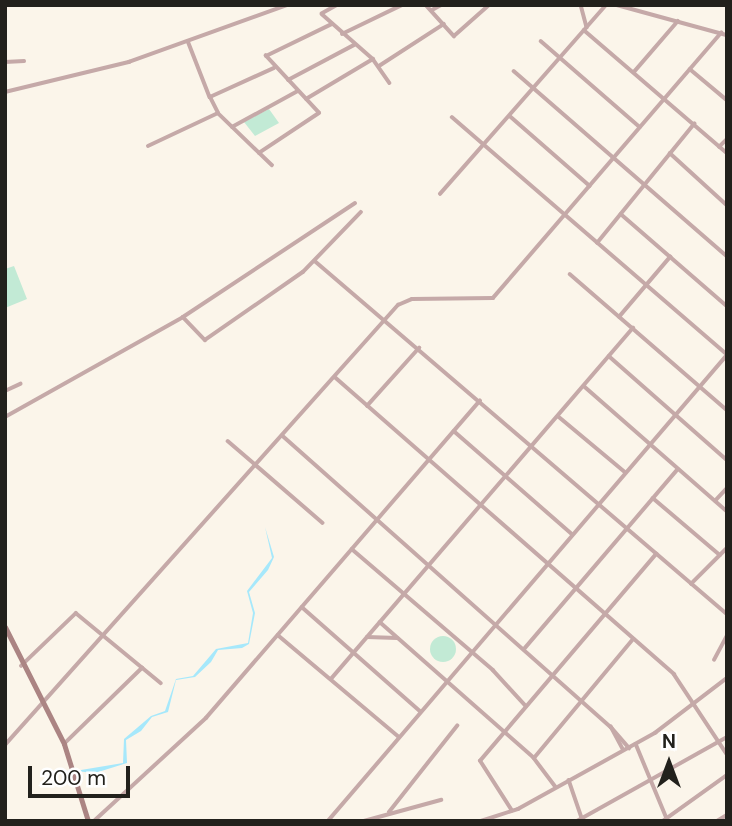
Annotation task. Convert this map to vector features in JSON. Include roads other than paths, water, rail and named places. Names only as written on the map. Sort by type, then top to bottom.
[{"type":"main road","points":[[5,627],[21,666],[64,744],[88,821]]},
{"type":"street","points":[[5,92],[188,41],[287,5]]},
{"type":"street","points":[[342,34],[401,5]]},
{"type":"street","points":[[426,5],[434,8],[455,36],[488,5]]},
{"type":"street","points":[[434,8],[441,5]]},
{"type":"street","points":[[473,5],[488,5]]},
{"type":"street","points":[[581,5],[586,29],[727,153]]},
{"type":"street","points":[[440,194],[606,5]]},
{"type":"street","points":[[617,5],[727,35]]},
{"type":"street","points":[[336,6],[322,13],[342,34],[373,59],[390,83]]},
{"type":"street","points":[[634,72],[678,21]]},
{"type":"street","points":[[259,153],[319,113],[266,56],[332,24]]},
{"type":"street","points":[[379,66],[444,24]]},
{"type":"street","points":[[5,746],[106,637],[386,319],[412,299],[493,298],[721,33]]},
{"type":"street","points":[[188,41],[218,113],[272,165]]},
{"type":"street","points":[[541,41],[640,127]]},
{"type":"street","points":[[288,80],[355,45]]},
{"type":"street","points":[[306,99],[373,59]]},
{"type":"street","points":[[5,62],[24,61]]},
{"type":"street","points":[[210,97],[275,68]]},
{"type":"street","points":[[690,69],[727,100]]},
{"type":"street","points":[[514,71],[727,256]]},
{"type":"street","points":[[721,95],[727,88]]},
{"type":"street","points":[[232,127],[298,91]]},
{"type":"street","points":[[148,146],[218,113]]},
{"type":"street","points":[[509,116],[590,186]]},
{"type":"street","points":[[328,821],[727,355],[452,118]]},
{"type":"street","points":[[597,243],[694,124]]},
{"type":"street","points":[[719,147],[727,139]]},
{"type":"street","points":[[670,153],[727,205]]},
{"type":"street","points":[[5,417],[183,317],[355,203]]},
{"type":"street","points":[[183,317],[205,340],[315,261],[361,212]]},
{"type":"street","points":[[621,214],[727,306]]},
{"type":"street","points":[[619,317],[670,257]]},
{"type":"street","points":[[315,261],[386,319],[727,614]]},
{"type":"street","points":[[570,274],[727,410]]},
{"type":"street","points":[[331,680],[633,328]]},
{"type":"street","points":[[367,406],[419,348]]},
{"type":"street","points":[[609,356],[727,460]]},
{"type":"street","points":[[335,377],[633,639],[696,702],[727,754]]},
{"type":"street","points":[[5,391],[20,384]]},
{"type":"street","points":[[583,386],[727,511]]},
{"type":"street","points":[[94,821],[206,718],[480,401]]},
{"type":"street","points":[[558,416],[625,472]]},
{"type":"street","points":[[454,431],[572,534]]},
{"type":"street","points":[[283,436],[583,699],[629,748]]},
{"type":"street","points":[[228,441],[323,523]]},
{"type":"street","points":[[525,648],[678,469]]},
{"type":"street","points":[[715,501],[727,488]]},
{"type":"street","points":[[653,498],[720,555]]},
{"type":"street","points":[[352,549],[471,651],[526,706]]},
{"type":"street","points":[[691,584],[726,551]]},
{"type":"street","points":[[512,811],[480,761],[656,554]]},
{"type":"street","points":[[302,607],[420,711]]},
{"type":"street","points":[[21,666],[76,613],[161,683]]},
{"type":"street","points":[[380,622],[534,758],[556,787]]},
{"type":"street","points":[[278,635],[399,737]]},
{"type":"street","points":[[714,660],[727,636]]},
{"type":"street","points":[[367,637],[397,638]]},
{"type":"street","points":[[534,758],[633,639]]},
{"type":"street","points":[[64,744],[142,668]]},
{"type":"street","points":[[481,821],[512,811],[624,751],[727,678]]},
{"type":"street","points":[[388,812],[457,726]]},
{"type":"street","points":[[611,727],[624,751]]},
{"type":"street","points":[[569,780],[581,820],[655,782],[727,737]]},
{"type":"street","points":[[636,744],[655,782],[666,820],[727,775]]},
{"type":"street","points":[[365,821],[388,812],[441,800]]},
{"type":"street","points":[[717,821],[727,815]]},
{"type":"water","points":[[265,527],[274,557],[268,570],[249,592],[255,613],[249,644],[242,648],[218,650],[211,662],[195,677],[176,680],[168,712],[152,717],[141,731],[126,740],[127,763],[95,773],[75,771],[123,763],[124,739],[151,716],[165,711],[176,679],[193,676],[216,649],[248,643],[253,613],[247,591],[272,558]]}]
